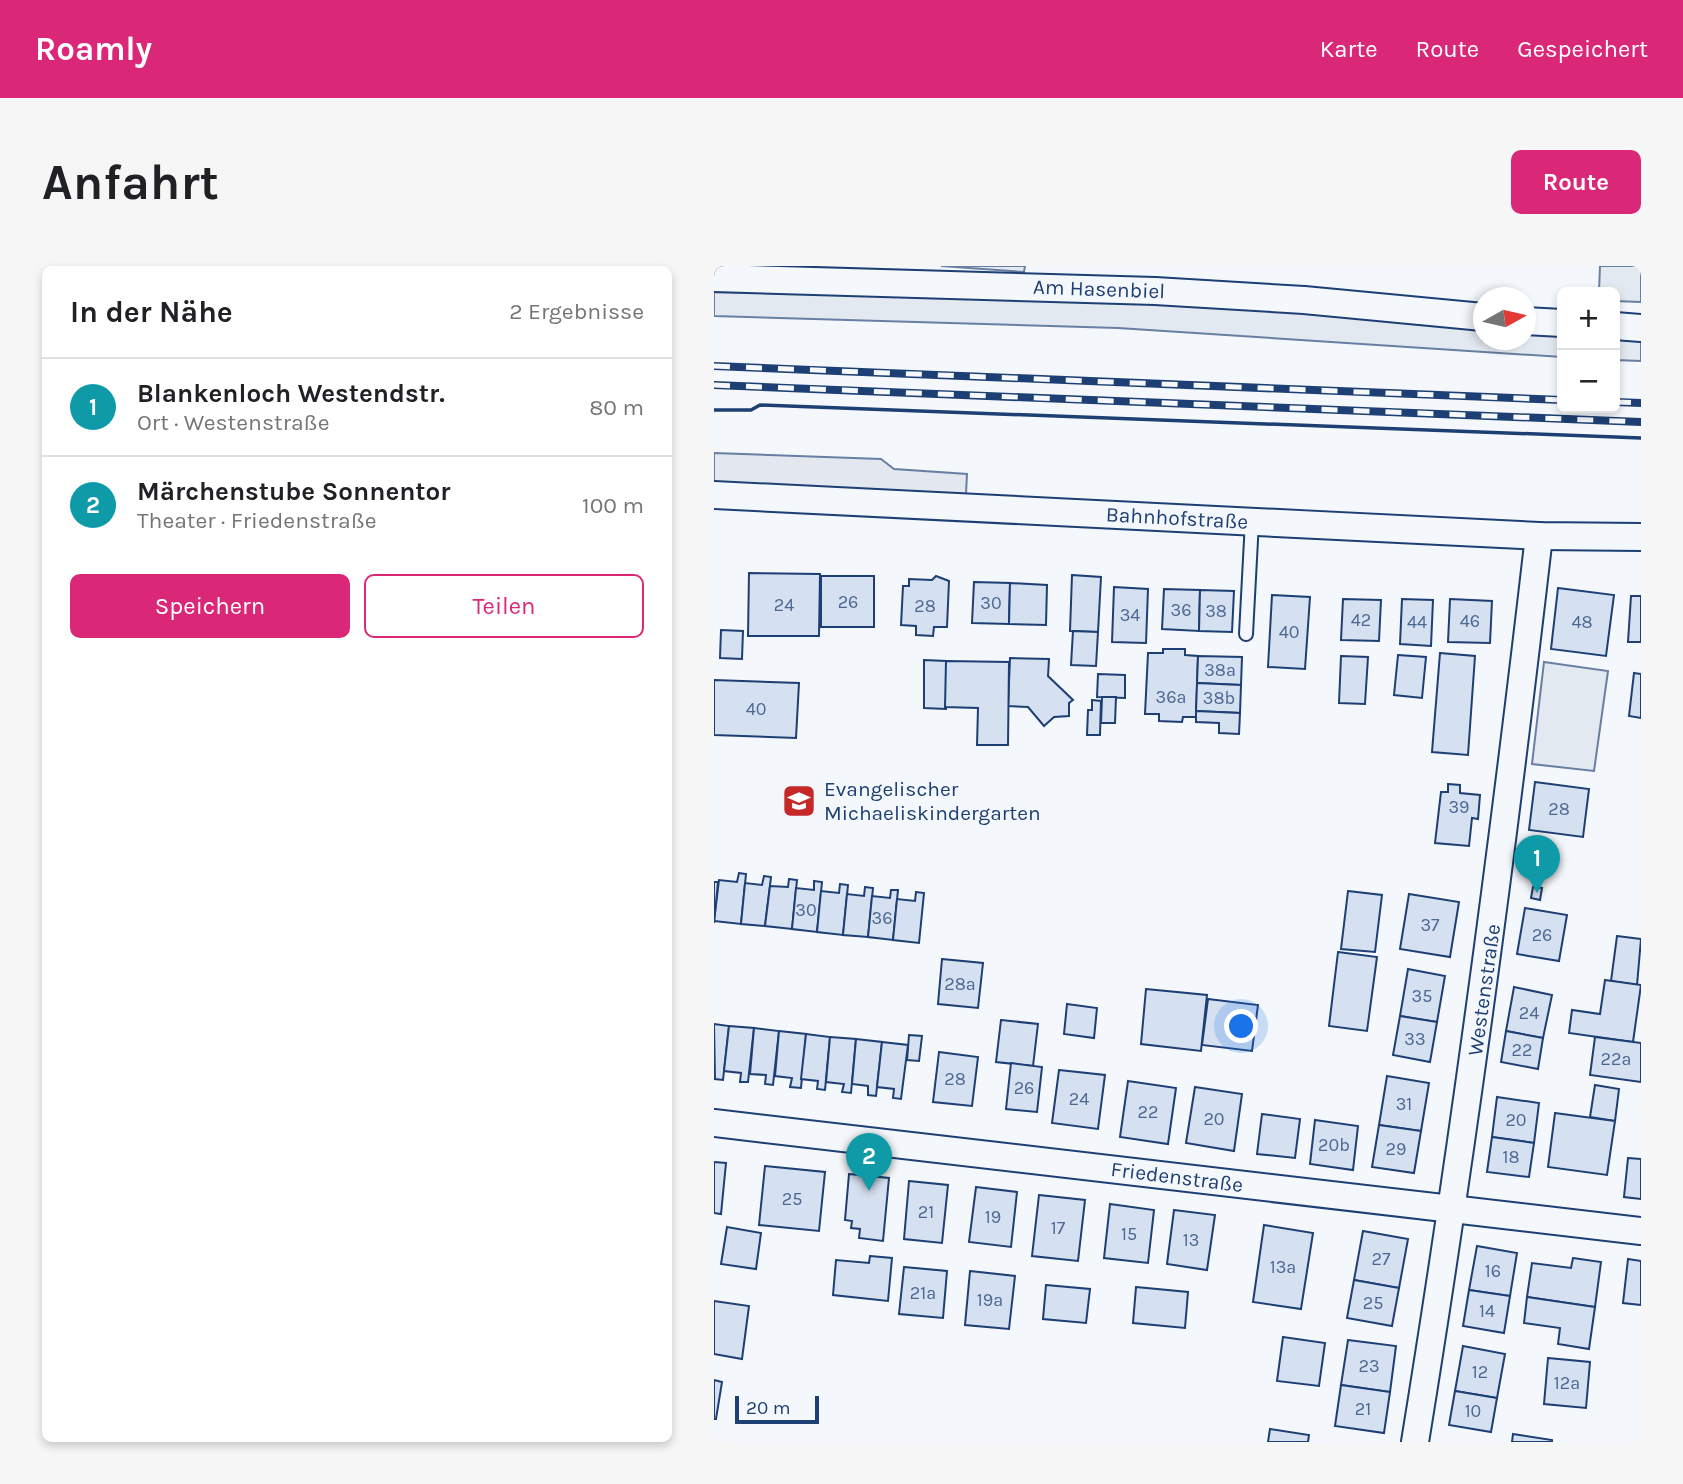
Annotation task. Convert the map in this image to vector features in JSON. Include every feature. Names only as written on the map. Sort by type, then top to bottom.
[{"type":"street","name":"Am Hasenbiel","points":[[714,278],[1156,291],[1304,300],[1473,316]]},
{"type":"street","points":[[1536,322],[1557,323]]},
{"type":"street","points":[[1620,326],[1641,328]]},
{"type":"street","name":"Bahnhofstraße","points":[[714,495],[1539,536],[1641,537]]},
{"type":"street","name":"Westenstraße","points":[[1415,1442],[1453,1209],[1500,871],[1539,536]]},
{"type":"street","name":"Friedenstraße","points":[[714,1123],[1641,1231]]},
{"type":"lane","points":[[1246,634],[1252,521]]},
{"type":"shaded area","points":[[941,266],[1025,266],[1024,272]]},
{"type":"shaded area","points":[[1600,266],[1641,266],[1641,302],[1620,301],[1620,287],[1599,287]]},
{"type":"shaded area","points":[[714,292],[1049,299],[1290,310],[1473,328],[1473,350],[1536,350],[1536,334],[1557,336],[1557,357],[1118,328],[714,316]]},
{"type":"shaded area","points":[[1620,339],[1641,341],[1641,361],[1620,360]]},
{"type":"shaded area","points":[[714,453],[881,459],[894,469],[967,474],[966,494],[714,483]]},
{"type":"shaded area","points":[[1544,662],[1608,671],[1594,771],[1532,764]]},
{"type":"building","points":[[749,573],[820,574],[819,636],[748,636]]},
{"type":"building","points":[[1072,575],[1101,577],[1098,632],[1070,631]]},
{"type":"building","points":[[821,576],[874,576],[874,627],[821,627]]},
{"type":"building","points":[[936,576],[949,581],[947,627],[934,627],[933,636],[916,635],[916,626],[901,625],[903,586],[909,586],[909,579],[932,580]]},
{"type":"building","points":[[974,582],[1010,583],[1009,624],[972,623]]},
{"type":"building","points":[[1010,583],[1047,585],[1046,625],[1009,624]]},
{"type":"building","points":[[1114,587],[1148,589],[1146,643],[1112,642]]},
{"type":"building","points":[[1558,588],[1614,595],[1606,656],[1551,649]]},
{"type":"building","points":[[1164,589],[1200,590],[1199,631],[1162,629]]},
{"type":"building","points":[[1200,590],[1234,591],[1232,632],[1199,631]]},
{"type":"building","points":[[1272,595],[1310,597],[1305,669],[1268,667]]},
{"type":"building","points":[[1631,596],[1641,596],[1641,642],[1628,642]]},
{"type":"building","points":[[1343,599],[1381,600],[1379,641],[1341,640]]},
{"type":"building","points":[[1402,599],[1433,600],[1431,646],[1400,644]]},
{"type":"building","points":[[1450,599],[1492,601],[1490,643],[1448,642]]},
{"type":"building","points":[[721,630],[743,631],[742,659],[720,658]]},
{"type":"building","points":[[1073,631],[1098,632],[1096,666],[1071,665]]},
{"type":"building","points":[[1163,649],[1185,649],[1185,655],[1198,656],[1196,717],[1183,717],[1182,722],[1159,721],[1159,714],[1145,714],[1148,653],[1163,653]]},
{"type":"building","points":[[1440,653],[1475,656],[1468,755],[1432,752]]},
{"type":"building","points":[[1398,655],[1426,657],[1422,698],[1394,695]]},
{"type":"building","points":[[1198,656],[1242,657],[1241,685],[1197,683]]},
{"type":"building","points":[[1341,656],[1368,657],[1365,704],[1339,703]]},
{"type":"building","points":[[1010,658],[1049,659],[1048,676],[1073,700],[1069,703],[1069,716],[1054,717],[1044,726],[1028,707],[1008,706]]},
{"type":"building","points":[[924,660],[946,661],[946,709],[924,708]]},
{"type":"building","points":[[946,661],[1009,662],[1008,745],[977,745],[978,708],[945,707]]},
{"type":"building","points":[[1634,673],[1641,674],[1641,718],[1629,716]]},
{"type":"building","points":[[1098,674],[1125,675],[1125,698],[1097,697]]},
{"type":"building","points":[[714,680],[799,683],[796,738],[714,735]]},
{"type":"building","points":[[1197,683],[1241,685],[1240,713],[1196,711]]},
{"type":"building","points":[[1102,697],[1116,697],[1115,723],[1101,723]]},
{"type":"building","points":[[1092,700],[1101,701],[1100,735],[1087,735],[1088,710],[1092,710]]},
{"type":"building","points":[[1196,711],[1240,713],[1239,734],[1219,733],[1219,723],[1196,722]]},
{"type":"building","points":[[1535,782],[1589,789],[1583,837],[1529,830]]},
{"type":"building","points":[[1448,784],[1460,785],[1460,793],[1480,795],[1478,819],[1472,818],[1469,846],[1435,843],[1441,792],[1448,792]]},
{"type":"building","points":[[739,873],[746,874],[741,924],[714,921],[719,880],[737,882]]},
{"type":"building","points":[[764,876],[771,877],[765,926],[741,924],[745,883],[762,885]]},
{"type":"building","points":[[789,879],[797,880],[792,929],[765,926],[770,886],[788,887]]},
{"type":"building","points":[[814,881],[822,882],[817,932],[792,929],[796,888],[814,890]]},
{"type":"building","points":[[714,882],[718,882],[714,923]]},
{"type":"building","points":[[840,884],[848,885],[843,935],[817,932],[821,891],[839,893]]},
{"type":"building","points":[[865,887],[873,888],[868,937],[843,935],[847,894],[864,896]]},
{"type":"building","points":[[1533,887],[1542,888],[1540,900],[1531,898]]},
{"type":"building","points":[[891,890],[898,890],[893,940],[868,937],[872,896],[890,898]]},
{"type":"building","points":[[1348,891],[1382,895],[1375,952],[1341,949]]},
{"type":"building","points":[[916,892],[924,893],[919,943],[893,940],[897,899],[915,901]]},
{"type":"building","points":[[1409,894],[1459,902],[1450,957],[1400,949]]},
{"type":"building","points":[[1525,908],[1567,915],[1559,961],[1517,954]]},
{"type":"building","points":[[1617,936],[1641,939],[1637,985],[1611,981]]},
{"type":"building","points":[[1338,952],[1377,957],[1367,1031],[1329,1026]]},
{"type":"building","points":[[942,959],[983,963],[978,1008],[938,1004]]},
{"type":"building","points":[[1408,969],[1445,976],[1437,1022],[1400,1016]]},
{"type":"building","points":[[1605,980],[1641,985],[1633,1042],[1569,1033],[1572,1010],[1600,1014]]},
{"type":"building","points":[[1514,987],[1552,995],[1543,1038],[1506,1031]]},
{"type":"building","points":[[1146,989],[1207,995],[1201,1051],[1141,1044]]},
{"type":"building","points":[[1208,999],[1258,1005],[1252,1051],[1202,1045]]},
{"type":"building","points":[[1067,1004],[1097,1008],[1094,1038],[1064,1034]]},
{"type":"building","points":[[1400,1016],[1437,1022],[1430,1062],[1393,1055]]},
{"type":"building","points":[[1001,1020],[1038,1024],[1033,1066],[996,1062]]},
{"type":"building","points":[[714,1024],[729,1026],[723,1080],[715,1079]]},
{"type":"building","points":[[729,1026],[754,1028],[748,1082],[740,1082],[741,1073],[724,1071]]},
{"type":"building","points":[[754,1028],[779,1031],[773,1085],[765,1084],[766,1075],[750,1074]]},
{"type":"building","points":[[779,1031],[806,1034],[801,1088],[790,1087],[792,1078],[775,1076]]},
{"type":"building","points":[[1506,1031],[1543,1038],[1538,1069],[1501,1062]]},
{"type":"building","points":[[806,1034],[830,1037],[825,1090],[817,1089],[818,1081],[801,1079]]},
{"type":"building","points":[[909,1035],[922,1036],[919,1061],[907,1060]]},
{"type":"building","points":[[830,1037],[856,1039],[851,1093],[842,1092],[844,1084],[826,1082]]},
{"type":"building","points":[[1595,1037],[1641,1043],[1641,1082],[1590,1075]]},
{"type":"building","points":[[856,1039],[882,1042],[876,1096],[868,1095],[868,1086],[852,1084]]},
{"type":"building","points":[[882,1042],[908,1045],[901,1099],[893,1098],[894,1089],[877,1087]]},
{"type":"building","points":[[939,1052],[978,1057],[972,1106],[933,1102]]},
{"type":"building","points":[[1011,1063],[1042,1067],[1037,1112],[1006,1109]]},
{"type":"building","points":[[1059,1070],[1105,1075],[1098,1129],[1052,1123]]},
{"type":"building","points":[[1387,1076],[1429,1083],[1421,1131],[1379,1125]]},
{"type":"building","points":[[1128,1081],[1176,1088],[1168,1144],[1120,1137]]},
{"type":"building","points":[[1595,1085],[1619,1089],[1615,1121],[1590,1117]]},
{"type":"building","points":[[1195,1087],[1242,1094],[1234,1151],[1186,1143]]},
{"type":"building","points":[[1497,1097],[1539,1103],[1534,1143],[1492,1137]]},
{"type":"building","points":[[1555,1113],[1615,1121],[1607,1175],[1548,1167]]},
{"type":"building","points":[[1262,1114],[1300,1119],[1295,1158],[1257,1154]]},
{"type":"building","points":[[1315,1120],[1358,1126],[1353,1170],[1310,1164]]},
{"type":"building","points":[[1379,1125],[1421,1131],[1414,1173],[1372,1167]]},
{"type":"building","points":[[1492,1137],[1534,1143],[1529,1177],[1487,1172]]},
{"type":"building","points":[[1628,1158],[1641,1159],[1641,1199],[1624,1197]]},
{"type":"building","points":[[714,1162],[726,1163],[721,1214],[714,1213]]},
{"type":"building","points":[[765,1166],[825,1172],[819,1231],[759,1225]]},
{"type":"building","points":[[849,1174],[889,1178],[883,1241],[859,1238],[860,1229],[851,1228],[852,1221],[845,1220]]},
{"type":"building","points":[[909,1181],[948,1185],[942,1243],[904,1239]]},
{"type":"building","points":[[976,1187],[1017,1192],[1011,1247],[969,1242]]},
{"type":"building","points":[[1039,1195],[1085,1200],[1078,1261],[1032,1256]]},
{"type":"building","points":[[1110,1204],[1154,1210],[1148,1263],[1104,1258]]},
{"type":"building","points":[[1174,1210],[1215,1215],[1207,1270],[1167,1264]]},
{"type":"building","points":[[1264,1225],[1313,1233],[1301,1309],[1253,1302]]},
{"type":"building","points":[[727,1227],[761,1233],[756,1269],[721,1264]]},
{"type":"building","points":[[1363,1231],[1408,1239],[1399,1288],[1354,1280]]},
{"type":"building","points":[[1477,1246],[1517,1253],[1510,1296],[1469,1290]]},
{"type":"building","points":[[870,1256],[892,1258],[888,1301],[833,1295],[836,1260],[869,1263]]},
{"type":"building","points":[[1573,1258],[1601,1262],[1595,1307],[1527,1297],[1532,1263],[1571,1268]]},
{"type":"building","points":[[1628,1259],[1641,1261],[1641,1305],[1623,1303]]},
{"type":"building","points":[[904,1267],[947,1271],[943,1318],[899,1314]]},
{"type":"building","points":[[970,1271],[1015,1276],[1009,1329],[965,1325]]},
{"type":"building","points":[[1354,1280],[1399,1288],[1392,1326],[1347,1318]]},
{"type":"building","points":[[1046,1285],[1090,1289],[1086,1323],[1043,1319]]},
{"type":"building","points":[[1136,1287],[1188,1292],[1185,1328],[1133,1323]]},
{"type":"building","points":[[1469,1290],[1510,1296],[1504,1333],[1463,1326]]},
{"type":"building","points":[[1527,1297],[1595,1307],[1589,1349],[1558,1344],[1560,1328],[1524,1323]]},
{"type":"building","points":[[714,1301],[749,1306],[742,1359],[714,1354]]},
{"type":"building","points":[[1283,1337],[1325,1343],[1319,1386],[1277,1381]]},
{"type":"building","points":[[1348,1340],[1396,1346],[1390,1392],[1341,1385]]},
{"type":"building","points":[[1463,1346],[1505,1354],[1497,1398],[1455,1391]]},
{"type":"building","points":[[1548,1358],[1590,1362],[1586,1408],[1544,1404]]},
{"type":"building","points":[[714,1380],[722,1382],[716,1419],[714,1419]]},
{"type":"building","points":[[1341,1385],[1390,1392],[1384,1433],[1335,1426]]},
{"type":"building","points":[[1455,1391],[1497,1398],[1491,1432],[1449,1425]]},
{"type":"building","points":[[1270,1429],[1309,1435],[1308,1442],[1268,1442]]},
{"type":"building","points":[[1513,1434],[1552,1440],[1552,1442],[1512,1442]]},
{"type":"railway","points":[[714,366],[1557,400]]},
{"type":"railway","points":[[714,385],[1641,422]]},
{"type":"railway","points":[[1620,402],[1641,403]]},
{"type":"wall","points":[[714,410],[751,410],[760,405],[1641,438]]},
{"type":"place","name":"Evangelischer Michaeliskindergarten","points":[[799,801]]},
{"type":"place","name":"Blankenloch Westendstr.","points":[[1537,893]]},
{"type":"place","name":"Märchenstube Sonnentor","points":[[869,1191]]}]
